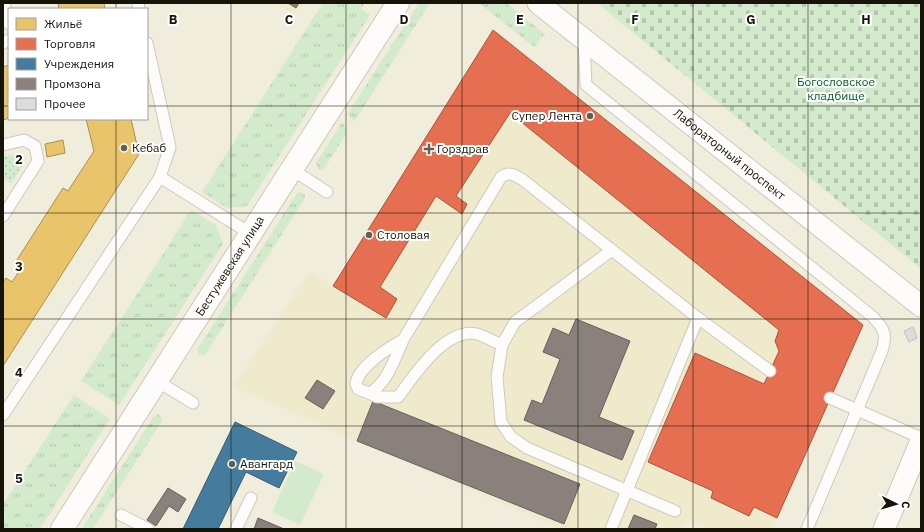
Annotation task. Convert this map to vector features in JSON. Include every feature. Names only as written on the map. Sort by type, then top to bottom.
[{"type":"street","name":"Бестужевская улица","points":[[62,529],[398,3]]},
{"type":"street","name":"Лабораторный проспект","points":[[538,3],[921,306]]},
{"type":"street","points":[[884,529],[921,441]]},
{"type":"lane","points":[[4,3],[8,20]]},
{"type":"lane","points":[[584,40],[586,85],[873,317],[883,327],[885,339],[882,351],[807,529]]},
{"type":"lane","points":[[3,415],[160,177],[170,147],[148,48]]},
{"type":"lane","points":[[3,145],[24,140],[35,146],[38,161],[3,216]]},
{"type":"lane","points":[[292,169],[327,192]]},
{"type":"lane","points":[[369,393],[379,386],[395,358],[402,340],[501,177],[510,173],[520,178],[698,318],[770,370]]},
{"type":"lane","points":[[160,177],[251,234]]},
{"type":"lane","points":[[612,250],[514,322],[502,345],[497,377],[501,422],[511,437],[527,448],[675,511]]},
{"type":"lane","points":[[611,529],[698,318]]},
{"type":"lane","points":[[402,340],[384,351],[356,378],[358,388],[377,397],[398,397],[425,362],[447,342],[461,334],[476,334],[502,345]]},
{"type":"lane","points":[[157,380],[193,403]]},
{"type":"lane","points":[[830,398],[921,438]]},
{"type":"lane","points":[[236,529],[251,498]]},
{"type":"lane","points":[[121,515],[148,529]]},
{"type":"shaded area","points":[[274,3],[302,3],[295,15]]},
{"type":"shaded area","points":[[493,30],[863,325],[773,529],[705,529],[686,521],[682,529],[561,529],[233,387],[309,271],[333,285]]},
{"type":"green space","points":[[323,3],[365,3],[361,9],[370,15],[247,206],[227,208],[202,192]]},
{"type":"green space","points":[[419,3],[430,3],[354,122],[348,113]]},
{"type":"green space","points":[[479,3],[506,3],[545,34],[534,47]]},
{"type":"green space","name":"Богословское кладбище","points":[[597,3],[921,3],[921,269]]},
{"type":"green space","points":[[342,122],[348,131],[325,167],[321,170],[318,169],[316,163]]},
{"type":"green space","points":[[16,154],[24,164],[11,183],[3,179],[3,156]]},
{"type":"green space","points":[[300,192],[305,195],[305,198],[205,355],[199,356],[197,350],[297,193]]},
{"type":"green space","points":[[191,210],[216,225],[223,244],[119,405],[81,381]]},
{"type":"green space","points":[[74,395],[110,419],[40,529],[3,529],[3,504]]},
{"type":"green space","points":[[158,414],[162,418],[162,421],[93,529],[82,529],[154,416]]},
{"type":"green space","points":[[295,461],[324,474],[300,525],[272,512]]},
{"type":"building: Жильё","points":[[58,3],[104,3],[105,8],[59,8]]},
{"type":"building: Жильё","points":[[8,65],[8,118],[3,120],[3,67]]},
{"type":"building: Жильё","points":[[86,120],[131,120],[139,154],[3,366],[3,282],[6,278],[12,282],[22,267],[15,263],[63,188],[68,191],[94,151]]},
{"type":"building: Жильё","points":[[63,140],[65,153],[47,157],[45,144]]},
{"type":"building: Торговля","points":[[493,30],[863,325],[777,518],[754,507],[749,516],[711,498],[713,491],[648,462],[695,353],[764,384],[779,351],[775,341],[779,330],[510,113],[456,196],[467,204],[462,214],[436,196],[380,287],[397,299],[386,318],[333,286]]},
{"type":"building: Учреждения","points":[[235,422],[297,452],[279,488],[246,472],[218,529],[183,529]]},
{"type":"building: Промзона","points":[[288,3],[299,3],[296,8]]},
{"type":"building: Промзона","points":[[576,319],[630,341],[599,417],[634,431],[622,460],[524,420],[532,400],[542,404],[560,359],[543,352],[553,328],[569,335]]},
{"type":"building: Промзона","points":[[317,380],[335,391],[323,409],[305,398]]},
{"type":"building: Промзона","points":[[373,401],[580,484],[564,524],[357,441]]},
{"type":"building: Промзона","points":[[168,488],[186,499],[178,512],[169,506],[156,526],[147,520]]},
{"type":"building: Промзона","points":[[634,515],[657,524],[655,529],[628,529]]},
{"type":"building: Промзона","points":[[258,518],[284,529],[254,529]]},
{"type":"building: Прочее","points":[[913,327],[917,338],[909,342],[904,331]]},
{"type":"place","name":"Супер Лента","points":[[590,116]]},
{"type":"place","name":"Кебаб","points":[[124,148]]},
{"type":"place","name":"Горздрав","points":[[429,149]]},
{"type":"place","name":"Столовая","points":[[369,235]]},
{"type":"place","name":"Авангард","points":[[232,464]]}]
